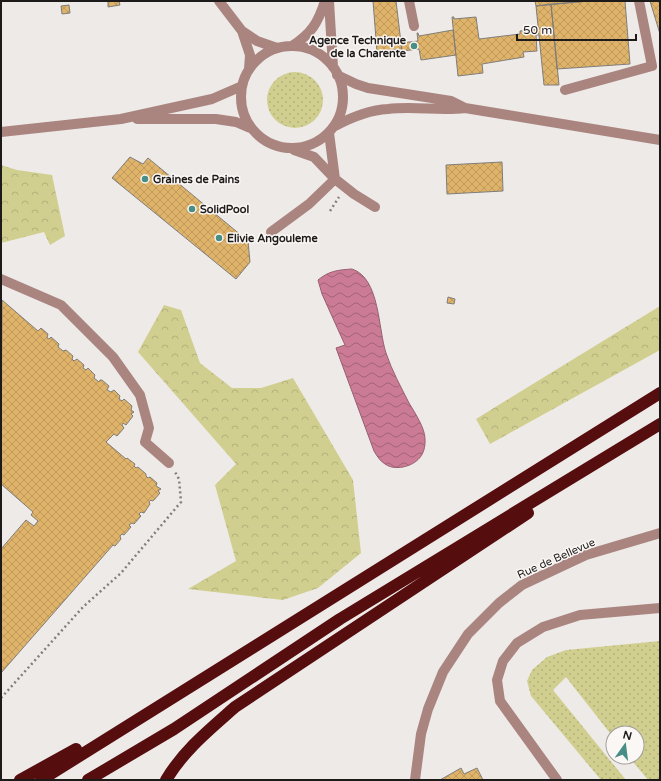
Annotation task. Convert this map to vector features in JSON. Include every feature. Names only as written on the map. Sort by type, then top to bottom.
[{"type":"highway","points":[[41,780],[660,393]]},
{"type":"highway","points":[[88,780],[174,729],[340,619],[660,425]]},
{"type":"highway","points":[[166,780],[176,763],[203,734],[235,707],[660,425]]},
{"type":"highway","points":[[20,780],[210,675]]},
{"type":"street","points":[[219,1],[242,30],[257,41],[277,48]]},
{"type":"street","points":[[292,46],[304,38],[314,27],[325,1]]},
{"type":"street","points":[[329,1],[335,71]]},
{"type":"street","points":[[408,1],[414,26]]},
{"type":"street","points":[[565,90],[652,66],[639,1]]},
{"type":"street","points":[[242,30],[250,55],[249,69],[242,86],[240,100],[243,115],[250,128]]},
{"type":"street","points":[[249,69],[261,56],[277,48],[292,46],[304,48],[325,58],[335,71],[343,91],[342,109],[332,129],[330,150],[335,179]]},
{"type":"street","points":[[335,71],[356,84],[368,88],[451,101],[466,108],[660,140]]},
{"type":"street","points":[[1,132],[121,119],[212,100],[242,86]]},
{"type":"street","points":[[121,119],[216,119],[236,122],[250,128],[261,138],[274,146],[289,148],[304,147],[317,142],[332,129],[359,115],[374,111],[388,108],[452,110],[466,108]]},
{"type":"street","points":[[289,148],[314,157],[335,179],[374,207]]},
{"type":"street","points":[[271,232],[309,204],[335,179]]},
{"type":"street","points":[[1,278],[61,306],[113,357],[140,395],[149,428],[145,442],[169,463]]},
{"type":"street","name":"Rue de Bellevue","points":[[416,780],[421,734],[428,708],[443,672],[468,634],[499,603],[522,585],[586,555],[660,533]]},
{"type":"street","points":[[557,780],[500,701],[497,680],[503,661],[517,643],[543,627],[580,615],[660,608]]},
{"type":"path","points":[[1,698],[83,607],[121,573],[181,502],[179,479],[169,463]]},
{"type":"green space","points":[[289,72],[301,72],[311,76],[319,84],[323,94],[323,106],[319,116],[311,124],[301,128],[289,128],[279,124],[271,116],[267,106],[267,94],[271,84],[279,76]]},
{"type":"green space","points":[[1,165],[17,170],[52,175],[65,236],[50,245],[44,232],[1,243]]},
{"type":"green space","points":[[164,305],[181,310],[200,363],[232,388],[261,388],[293,378],[353,480],[361,553],[318,588],[283,600],[188,589],[236,561],[215,485],[236,464],[138,352]]},
{"type":"green space","points":[[660,306],[660,350],[490,444],[476,419]]},
{"type":"green space","points":[[660,641],[660,780],[648,780],[636,765],[645,765],[645,725],[605,725],[605,727],[566,677],[553,690],[605,754],[605,765],[614,765],[626,780],[601,780],[531,696],[527,681],[532,670],[547,657],[566,650]]},
{"type":"water","points":[[352,269],[361,274],[373,293],[388,360],[425,435],[424,450],[420,458],[408,466],[398,468],[387,465],[380,460],[374,451],[336,348],[345,345],[322,294],[318,280],[334,272]]},
{"type":"building","points":[[108,1],[119,1],[120,5],[108,7]]},
{"type":"building","points":[[373,1],[396,1],[402,51],[399,52],[399,49],[377,52]]},
{"type":"building","points":[[535,1],[589,1],[536,6]]},
{"type":"building","points":[[589,1],[625,1],[630,64],[557,69],[551,4]]},
{"type":"building","points":[[650,1],[660,1],[660,34]]},
{"type":"building","points":[[551,4],[559,85],[544,85],[536,6]]},
{"type":"building","points":[[69,5],[70,13],[62,14],[61,6]]},
{"type":"building","points":[[452,17],[454,17],[454,19],[476,17],[479,39],[520,34],[520,31],[538,29],[538,35],[536,35],[537,51],[523,52],[524,57],[482,64],[483,73],[458,76]]},
{"type":"building","name":"Agence Technique de la Charente","points":[[453,30],[456,55],[421,60],[419,49],[402,51],[401,43],[418,41],[417,33],[419,36]]},
{"type":"building","points":[[130,157],[143,164],[148,158],[248,241],[250,262],[236,279],[112,178]]},
{"type":"building","points":[[502,162],[503,191],[447,194],[446,165]]},
{"type":"building","points":[[448,297],[455,299],[454,304],[447,303]]},
{"type":"building","points":[[2,300],[38,331],[41,328],[48,334],[47,338],[49,339],[51,337],[59,344],[58,347],[63,351],[66,350],[73,356],[72,359],[74,361],[77,359],[84,365],[83,368],[86,370],[88,368],[95,375],[94,378],[99,382],[102,380],[109,386],[107,390],[111,392],[114,390],[120,396],[119,399],[122,401],[124,399],[132,406],[131,410],[134,412],[131,414],[133,416],[126,425],[123,423],[122,425],[124,428],[117,436],[114,434],[106,442],[126,459],[127,458],[135,464],[134,466],[136,468],[138,467],[146,474],[148,478],[150,477],[157,483],[156,486],[161,489],[158,491],[160,493],[154,500],[149,502],[150,504],[144,513],[141,512],[139,514],[141,516],[134,524],[132,523],[129,525],[131,527],[124,535],[122,534],[120,536],[121,539],[115,546],[113,545],[1,673],[1,549],[26,520],[34,526],[38,521],[31,515],[33,512],[1,484]]},
{"type":"building","points":[[461,768],[464,774],[477,768],[483,780],[440,780]]},
{"type":"place","name":"Agence Technique de la Charente","points":[[414,46]]},
{"type":"place","name":"Graines de Pains","points":[[145,179]]},
{"type":"place","name":"SolidPool","points":[[192,209]]},
{"type":"place","name":"Elivie Angouleme","points":[[219,238]]}]
